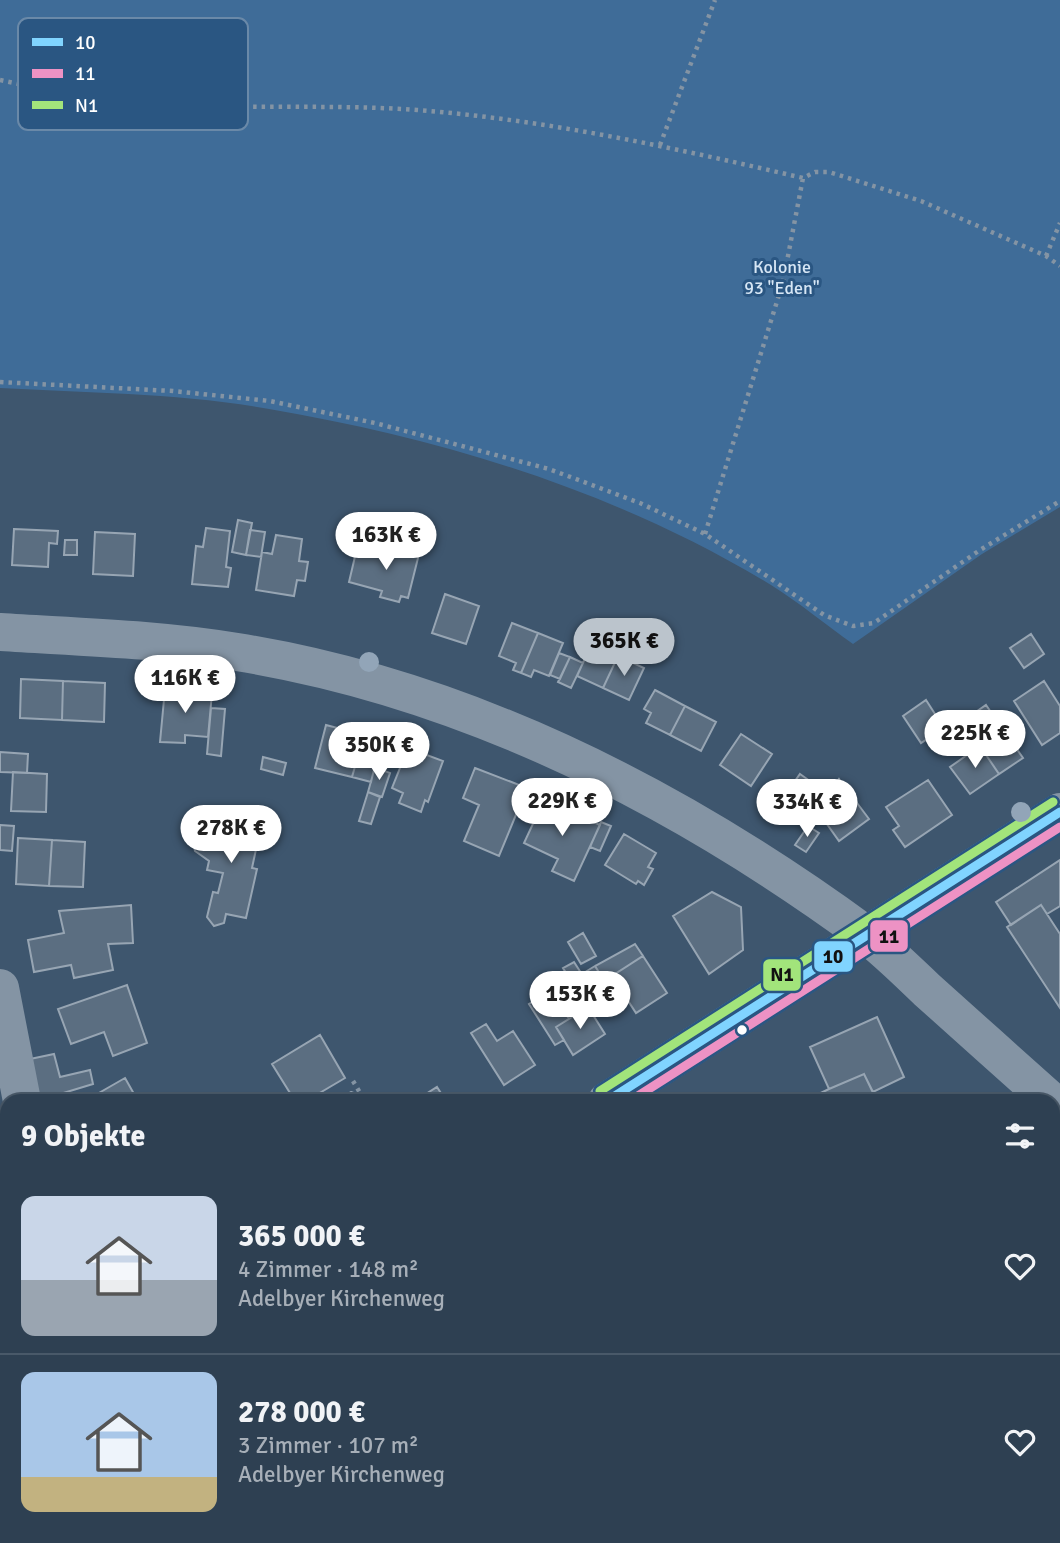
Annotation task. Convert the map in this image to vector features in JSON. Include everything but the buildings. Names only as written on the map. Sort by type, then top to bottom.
[{"type":"street","points":[[0,632],[128,639],[216,649],[317,668],[403,689],[481,717],[579,760],[680,814],[779,875],[868,936],[1043,1094]]},
{"type":"street","points":[[618,1094],[1060,812]]},
{"type":"street","points":[[0,988],[21,1094]]},
{"type":"path","points":[[660,145],[715,0]]},
{"type":"path","points":[[0,80],[18,83]]},
{"type":"path","points":[[248,107],[418,110],[563,127],[660,145],[803,178],[815,172],[829,172],[921,201],[1046,256],[1060,266]]},
{"type":"path","points":[[705,534],[782,282],[803,178]]},
{"type":"path","points":[[1046,256],[1060,223]]},
{"type":"path","points":[[0,382],[173,391],[270,401],[375,423],[549,469],[640,503],[705,534],[824,615],[853,626],[874,623],[980,550],[1060,501]]},
{"type":"path","points":[[353,1080],[361,1094]]},
{"type":"green space","name":"Kolonie 93 \"Eden\"","points":[[0,0],[1060,0],[1060,507],[982,554],[853,644],[771,585],[653,522],[529,473],[465,453],[335,421],[236,404],[135,394],[0,388]]},
{"type":"transit line","name":"N1","points":[[600,1091],[1053,802]]},
{"type":"transit line","name":"10","points":[[618,1094],[1060,812]]},
{"type":"transit line","name":"11","points":[[641,1094],[1060,827]]}]
